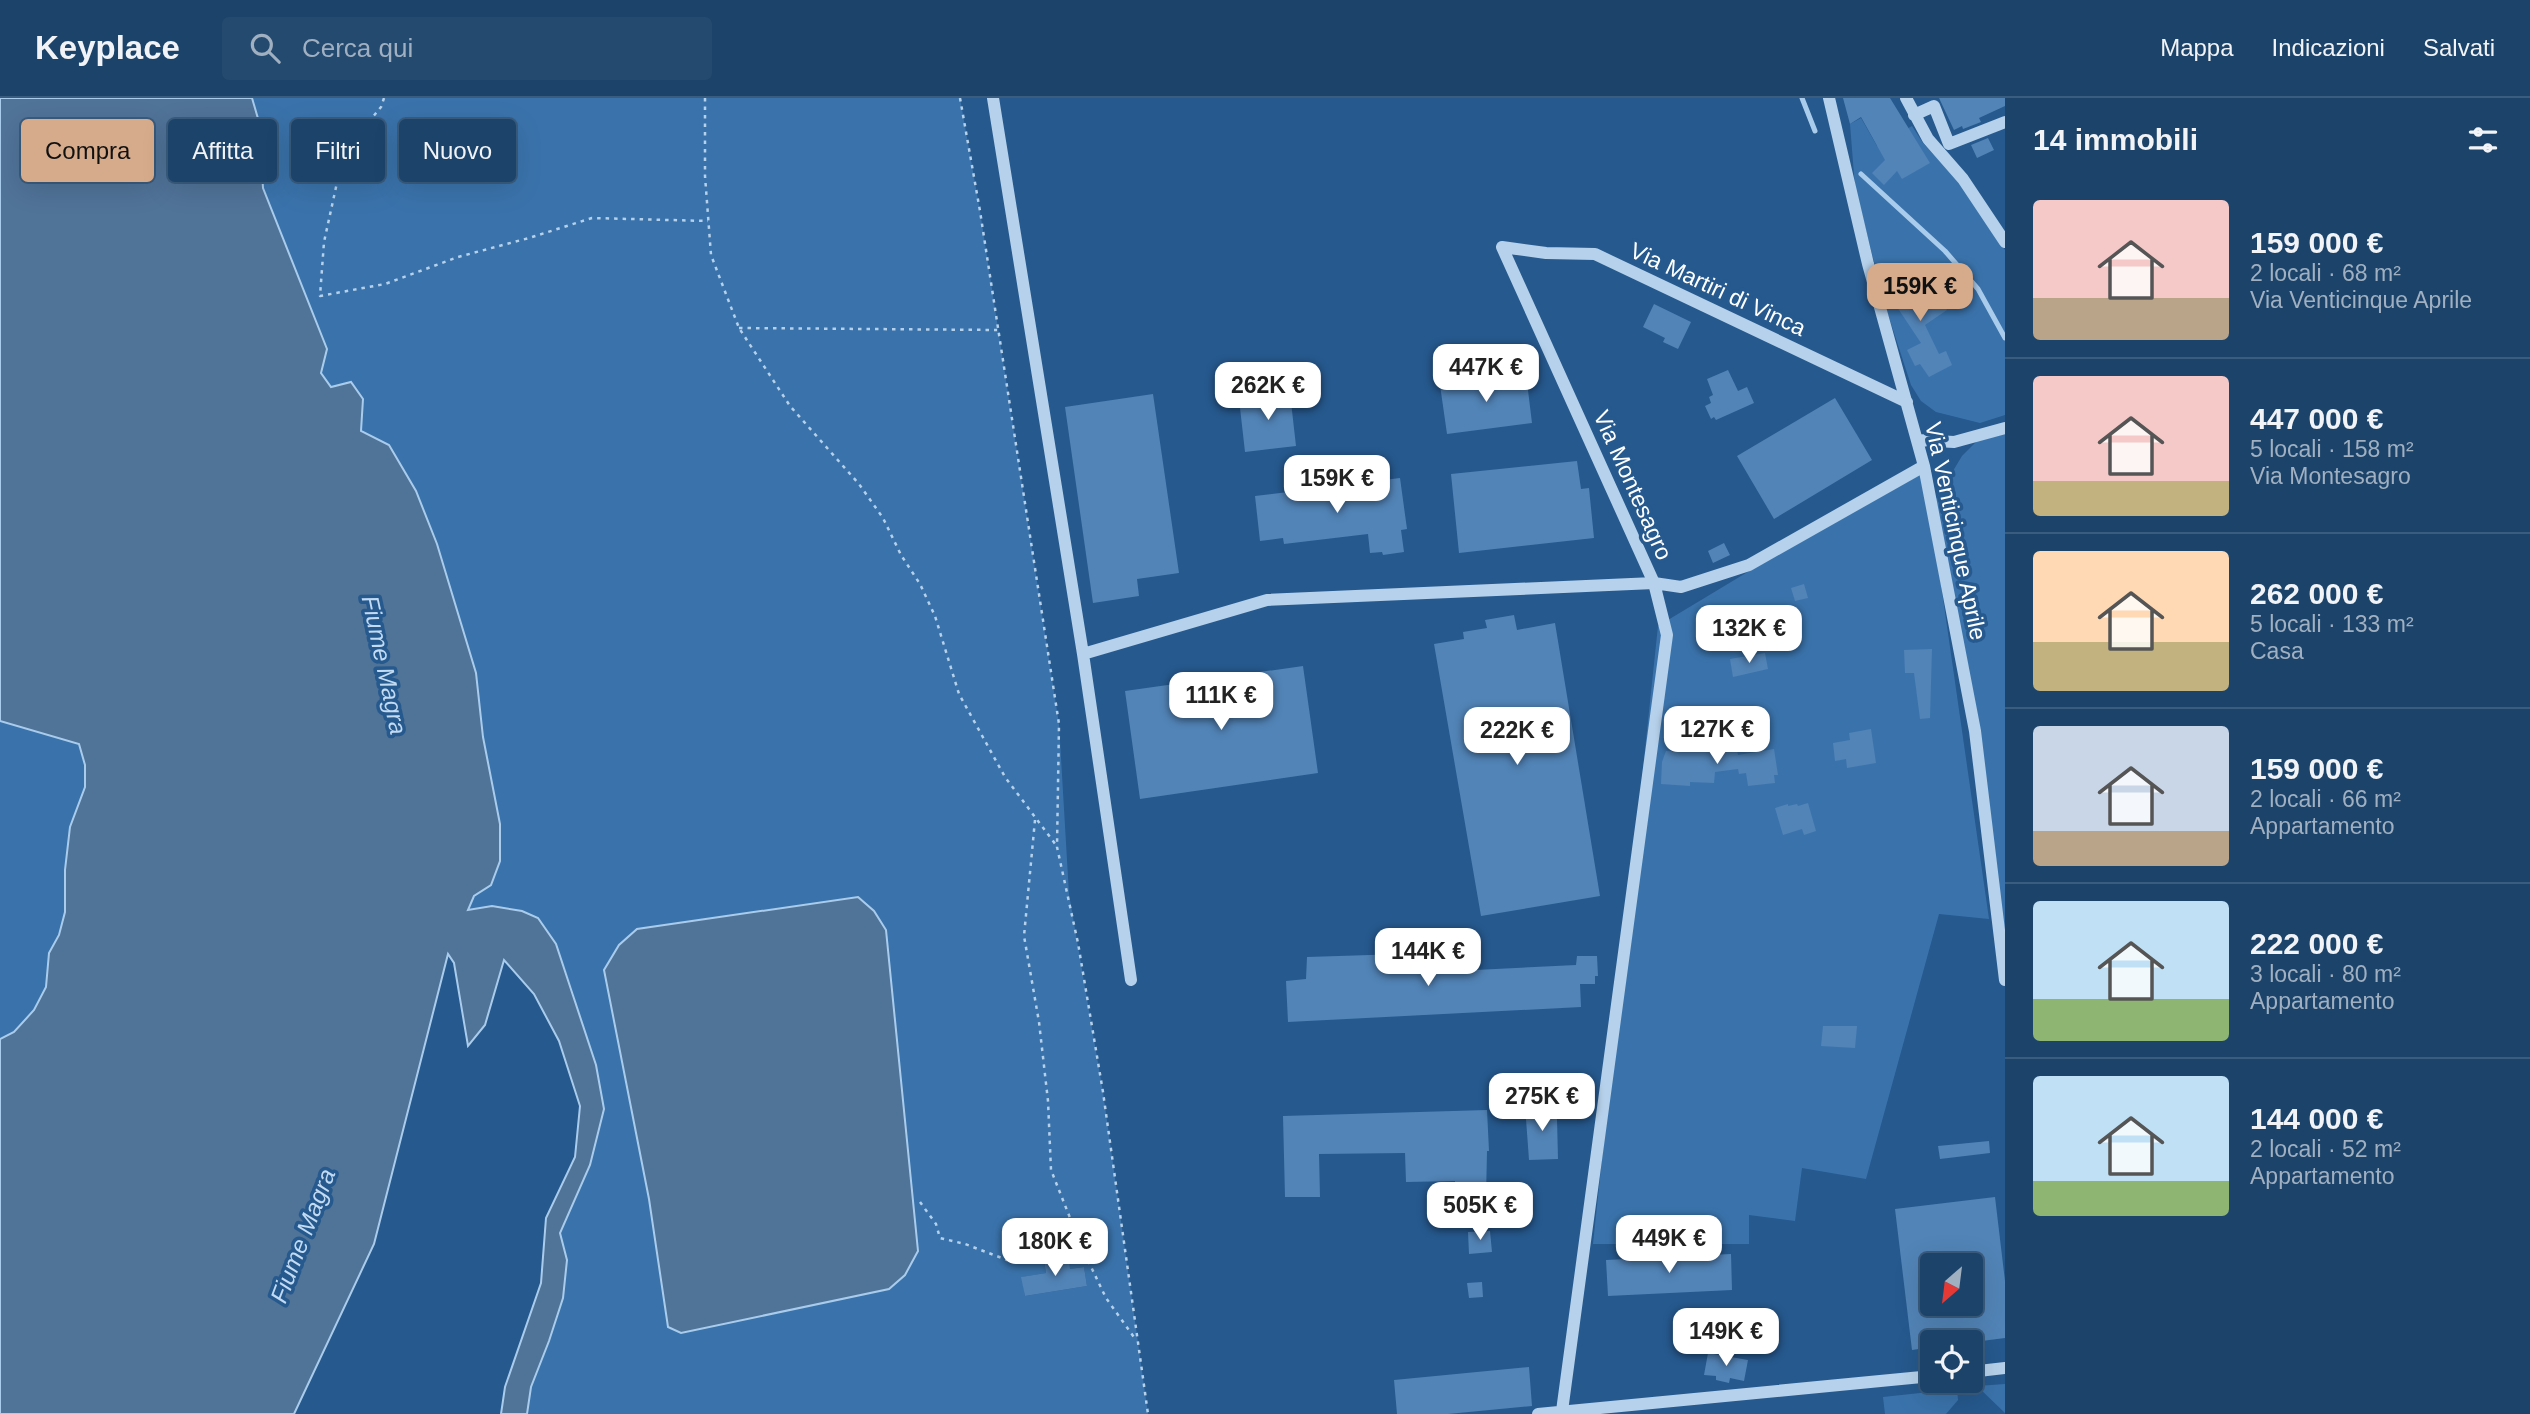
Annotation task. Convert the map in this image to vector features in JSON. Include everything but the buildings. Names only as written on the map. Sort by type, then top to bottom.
[{"type":"street","points":[[993,98],[1083,654],[1132,980]]},
{"type":"street","name":"Via Venticinque Aprile","points":[[1829,98],[1868,264],[1924,466],[1975,731],[2005,980]]},
{"type":"street","points":[[1906,98],[1927,139],[1963,179],[2005,242]]},
{"type":"street","points":[[1914,115],[1934,106],[1949,144],[2005,122]]},
{"type":"street","name":"Via Martiri di Vinca","points":[[1502,247],[1546,253],[1595,254],[1907,402]]},
{"type":"street","name":"Via Montesagro","points":[[1502,247],[1654,583],[1681,587],[1749,565],[1924,466]]},
{"type":"street","points":[[1917,440],[1954,442],[2005,428]]},
{"type":"street","points":[[1083,654],[1267,600],[1654,583],[1667,635],[1562,1411]]},
{"type":"street","points":[[1983,1371],[2005,1368]]},
{"type":"street","points":[[1538,1414],[1920,1377]]},
{"type":"path","points":[[384,98],[381,107],[367,124],[340,169],[324,242],[320,296],[385,284],[458,257],[592,218],[708,221]]},
{"type":"path","points":[[705,98],[711,255],[739,328],[790,406],[859,484],[883,518],[901,555],[920,584],[934,616],[959,694],[1005,777],[1057,847]]},
{"type":"path","points":[[960,98],[980,211],[1059,724],[1057,847],[1078,943],[1103,1092],[1148,1414]]},
{"type":"path","points":[[739,328],[997,330]]},
{"type":"path","points":[[1035,820],[1024,936],[1039,1023],[1048,1101],[1051,1170],[1082,1248],[1106,1298],[1138,1343]]},
{"type":"path","points":[[920,1202],[936,1224],[940,1238],[1007,1260],[1059,1240],[1082,1248]]},
{"type":"shaded area","points":[[252,98],[960,98],[980,211],[1059,724],[1069,894],[1103,1092],[1148,1414],[527,1414],[531,1387],[549,1341],[567,1260],[560,1233],[590,1165],[604,1109],[573,992],[556,944],[538,918],[467,911],[474,896],[491,885],[483,737],[476,673],[437,544],[416,491],[389,445],[361,431],[363,399],[331,387],[321,373],[327,349],[263,182],[277,182],[277,119],[258,119]],"holes":[[[649,1199],[702,1328],[681,1333],[668,1326]],[[1068,1257],[1070,1269],[1084,1267],[1087,1286],[1025,1296],[1022,1277],[1046,1273],[1044,1261]]]},
{"type":"shaded area","points":[[1861,118],[1877,146],[1912,126],[1923,143],[1959,182],[2005,250],[2005,415],[1980,423],[1936,412],[1921,401],[1911,385],[1885,305],[1855,187],[1850,124]]},
{"type":"shaded area","points":[[2005,430],[2005,931],[1933,504],[1962,456],[1981,437]]},
{"type":"shaded area","points":[[1924,466],[1989,919],[1939,914],[1866,1179],[1802,1168],[1795,1221],[1749,1215],[1749,1244],[1593,1244],[1658,626]]},
{"type":"shaded area","points":[[0,721],[79,744],[85,765],[85,787],[70,827],[65,870],[65,912],[59,935],[49,953],[46,987],[35,1010],[14,1032],[0,1039]]},
{"type":"shaded area","points":[[2005,1384],[2005,1413],[1983,1392],[1983,1386]]},
{"type":"shaded area","points":[[1957,1393],[1958,1400],[1946,1414],[1885,1414],[1883,1397]]},
{"type":"water","name":"Fiume Magra","points":[[0,98],[252,98],[258,119],[168,119],[168,182],[263,182],[327,349],[321,373],[331,387],[351,382],[363,399],[361,431],[389,445],[416,491],[437,544],[476,673],[483,737],[500,824],[500,861],[491,885],[474,896],[468,910],[492,906],[522,911],[538,918],[556,944],[596,1065],[604,1109],[590,1165],[560,1233],[567,1260],[563,1298],[531,1387],[527,1414],[501,1414],[505,1387],[541,1283],[546,1218],[575,1157],[580,1106],[559,1041],[534,994],[504,960],[485,1025],[468,1046],[454,963],[448,954],[374,1244],[294,1414],[0,1414],[0,1039],[14,1032],[34,1010],[46,987],[49,953],[59,935],[65,912],[65,870],[70,827],[85,787],[85,765],[79,744],[0,721]]},
{"type":"water","points":[[858,897],[874,911],[886,930],[918,1251],[905,1275],[889,1289],[681,1333],[668,1327],[649,1199],[604,970],[619,945],[637,929]]},
{"type":"waterway","points":[[1802,98],[1815,131]]},
{"type":"waterway","points":[[1861,174],[1945,251],[1978,289],[2005,338]]}]
